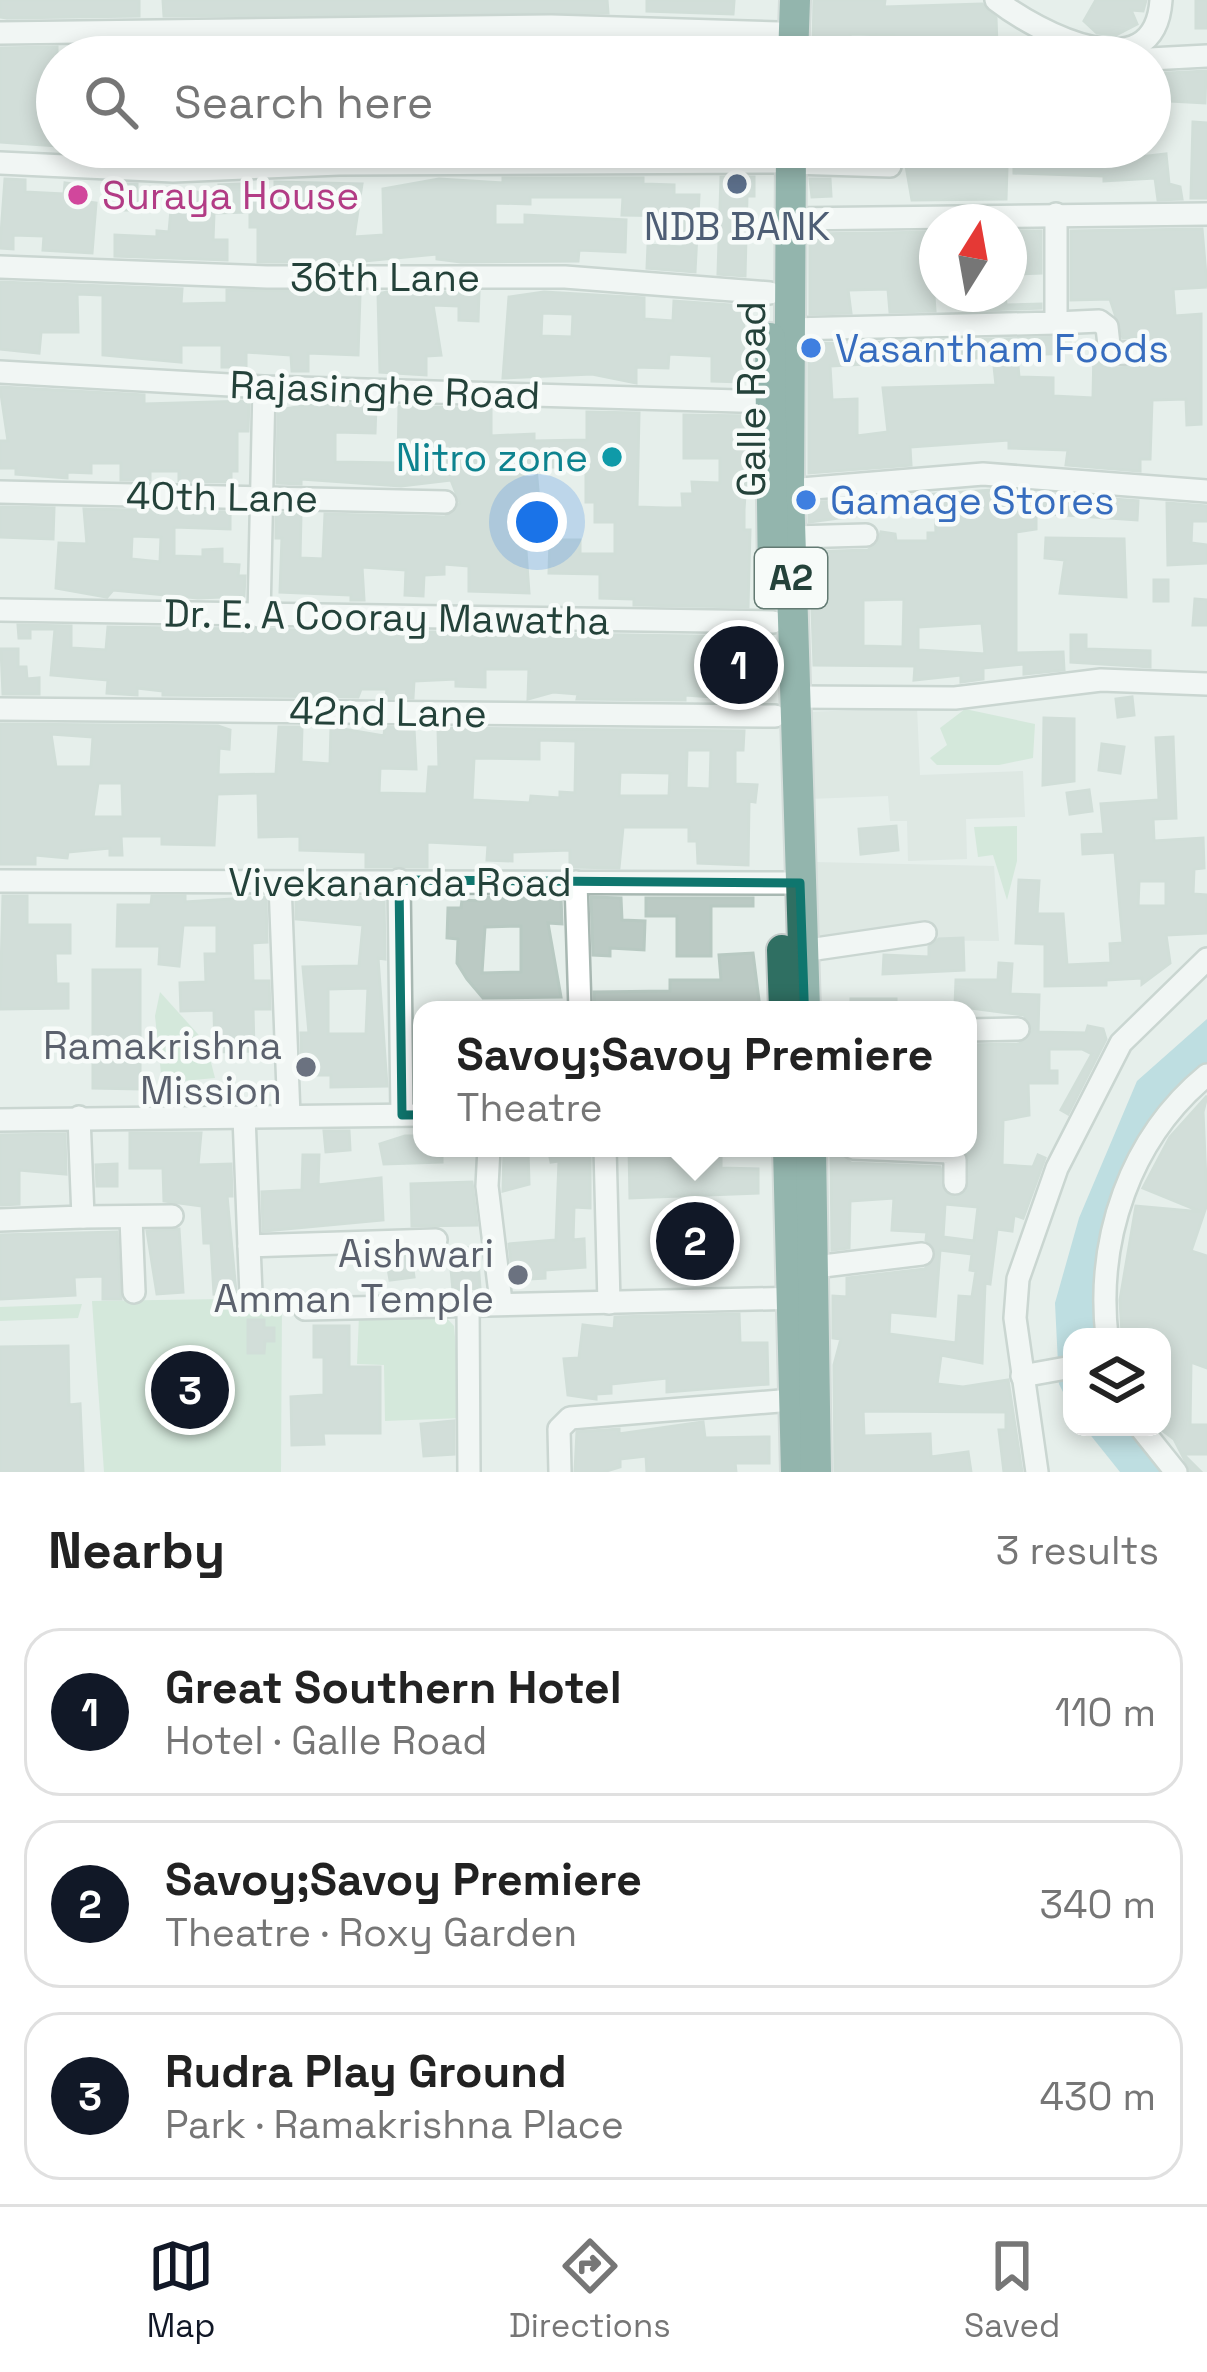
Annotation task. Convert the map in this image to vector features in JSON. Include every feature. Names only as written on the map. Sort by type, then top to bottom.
[{"type":"highway","points":[[778,0],[782,36]]},
{"type":"highway","points":[[786,36],[795,0]]},
{"type":"highway","name":"Galle Road","points":[[782,168],[770,293],[770,402],[773,622],[784,707]]},
{"type":"highway","name":"Galle Road","points":[[784,168],[790,218],[793,537],[784,707],[790,883],[784,1001]]},
{"type":"highway","name":"Galle Road","points":[[790,883],[805,1001]]},
{"type":"highway","points":[[789,1157],[807,1288],[792,1400],[796,1472]]},
{"type":"highway","points":[[811,1157],[807,1288],[816,1472]]},
{"type":"street","points":[[996,0],[1029,26],[1061,36]]},
{"type":"street","points":[[1149,36],[1161,0]]},
{"type":"street","points":[[0,33],[551,26],[652,36]]},
{"type":"street","points":[[1171,58],[1207,56]]},
{"type":"street","points":[[0,163],[36,165]]},
{"type":"street","points":[[108,168],[245,168]]},
{"type":"street","points":[[1056,214],[1056,323]]},
{"type":"street","points":[[790,218],[1207,214]]},
{"type":"street","name":"36th Lane","points":[[0,267],[267,277],[565,277],[770,293]]},
{"type":"street","points":[[790,328],[1099,321],[1107,327],[1110,354],[1141,352]]},
{"type":"street","name":"Rajasinghe Road","points":[[0,372],[264,387],[770,402]]},
{"type":"street","points":[[259,616],[264,387]]},
{"type":"street","points":[[789,490],[983,474],[1207,491]]},
{"type":"street","name":"40th Lane","points":[[0,492],[445,502]]},
{"type":"street","points":[[793,537],[866,536]]},
{"type":"street","name":"Dr. E. A Cooray Mawatha","points":[[0,610],[773,622]]},
{"type":"street","name":"42nd Lane","points":[[0,709],[784,707],[955,698],[1100,680],[1207,684]]},
{"type":"street","points":[[0,1120],[412,1115],[399,880]]},
{"type":"street","name":"Vivekananda Road","points":[[0,881],[790,883]]},
{"type":"street","points":[[576,882],[580,1001]]},
{"type":"street","points":[[280,884],[289,1115]]},
{"type":"street","points":[[802,951],[925,933]]},
{"type":"street","points":[[1037,1472],[1015,1318],[1018,1279],[1058,1168],[1121,1043],[1207,959]]},
{"type":"street","points":[[977,1030],[1018,1028]]},
{"type":"street","points":[[1107,1328],[1111,1228],[1125,1190],[1155,1127],[1207,1075]]},
{"type":"street","points":[[244,1116],[251,1294]]},
{"type":"street","points":[[80,1117],[83,1217]]},
{"type":"street","points":[[489,1157],[501,1302]]},
{"type":"street","points":[[605,1157],[609,1303]]},
{"type":"street","points":[[953,1157],[955,1184]]},
{"type":"street","points":[[0,1220],[172,1216]]},
{"type":"street","points":[[131,1218],[134,1292]]},
{"type":"street","points":[[249,1246],[436,1240]]},
{"type":"street","points":[[304,1309],[609,1303],[807,1288],[922,1254]]},
{"type":"street","points":[[468,1304],[469,1472]]},
{"type":"street","points":[[1022,1376],[1063,1369]]},
{"type":"street","points":[[560,1472],[559,1429],[570,1418],[792,1400]]},
{"type":"street","points":[[1147,1436],[1176,1472]]},
{"type":"highlighted area","points":[[399,880],[800,883],[808,1112],[402,1115]]},
{"type":"shaded area","points":[[917,708],[920,775],[1023,771],[1025,817],[966,819],[967,859],[908,861],[907,821],[890,821],[888,796],[808,799],[805,712]]},
{"type":"shaded area","points":[[813,862],[994,866],[999,941],[812,939]]},
{"type":"green space","points":[[965,709],[1035,724],[1033,758],[999,765],[937,765],[930,758],[947,745],[940,728]]},
{"type":"green space","points":[[1017,826],[1017,861],[1007,900],[993,855],[978,857],[974,827]]},
{"type":"green space","points":[[160,992],[206,1043],[215,1078],[162,1083],[155,1016]]},
{"type":"green space","points":[[282,1298],[281,1472],[104,1472],[92,1301]]},
{"type":"green space","points":[[82,1304],[78,1318],[0,1321],[0,1307]]},
{"type":"green space","points":[[442,1313],[454,1326],[462,1418],[385,1421],[384,1365],[357,1364],[359,1315]]},
{"type":"water","points":[[1207,1019],[1207,1064],[1175,1089],[1151,1118],[1122,1185],[1102,1328],[1063,1328],[1063,1392],[1055,1303],[1079,1218],[1137,1081]]},
{"type":"water","points":[[1091,1436],[1133,1436],[1164,1472],[1120,1472]]},
{"type":"building","points":[[0,0],[139,0],[139,16],[7,18],[0,17]]},
{"type":"building","points":[[163,0],[607,0],[608,13],[164,16]]},
{"type":"building","points":[[647,0],[734,1],[733,14],[647,11]]},
{"type":"building","points":[[814,0],[885,0],[884,7],[982,4],[996,18],[997,36],[813,36]]},
{"type":"building","points":[[1096,0],[1146,0],[1143,11],[1131,10],[1137,24],[1116,35],[1097,33],[1084,21]]},
{"type":"building","points":[[1196,0],[1207,0],[1207,28],[1196,28]]},
{"type":"building","points":[[36,47],[36,145],[0,142],[0,48]]},
{"type":"building","points":[[1206,71],[1205,103],[1171,101],[1171,73]]},
{"type":"building","points":[[1193,122],[1207,123],[1207,198],[1191,198]]},
{"type":"building","points":[[906,168],[1007,168],[1006,199],[912,200]]},
{"type":"building","points":[[1014,168],[1167,168],[1169,184],[1180,187],[1182,199],[1158,200],[1155,178],[1104,181],[1104,176],[1014,173]]},
{"type":"building","points":[[721,177],[754,177],[754,196],[747,196],[745,276],[718,274]]},
{"type":"building","points":[[503,178],[643,178],[643,184],[674,185],[674,195],[699,195],[695,272],[647,268],[648,245],[683,247],[685,216],[622,215],[623,197],[530,197],[530,204],[495,203],[495,225],[525,225],[525,215],[626,220],[625,252],[579,250],[578,261],[461,262],[437,259],[437,254],[353,262],[258,262],[258,227],[250,227],[250,212],[214,213],[213,240],[227,240],[227,260],[115,256],[115,235],[157,237],[157,231],[169,232],[173,188],[220,196],[219,185],[240,184],[240,191],[275,191],[275,182],[362,184],[354,237],[384,235],[383,189],[439,179],[503,183]]},
{"type":"building","points":[[5,179],[25,180],[25,192],[64,194],[65,183],[82,185],[80,201],[96,203],[92,253],[43,250],[44,236],[13,235],[13,249],[0,248]]},
{"type":"building","points":[[810,179],[830,179],[831,196],[812,197]]},
{"type":"building","points":[[119,184],[137,184],[137,210],[118,210]]},
{"type":"building","points":[[1202,229],[1207,287],[1173,289],[1175,316],[1201,314],[1201,424],[1187,425],[1186,399],[1152,400],[1150,459],[1140,459],[1140,471],[1066,465],[1068,450],[1009,448],[1009,440],[910,447],[911,465],[809,473],[809,344],[1070,337],[1071,353],[1017,355],[1019,377],[1053,378],[1053,396],[1093,398],[1094,350],[1099,364],[1111,369],[1148,365],[1156,350],[1147,338],[1123,338],[1110,299],[1071,300],[1071,231]],"holes":[[[993,357],[996,385],[883,388],[888,432],[857,436],[857,399],[832,400],[830,366]]]},
{"type":"building","points":[[1027,231],[1041,231],[1041,273],[1027,274]]},
{"type":"building","points":[[919,232],[919,311],[890,312],[888,289],[848,290],[851,313],[810,314],[810,234]]},
{"type":"building","points":[[0,282],[182,289],[181,304],[227,303],[227,290],[354,292],[360,295],[358,355],[308,353],[308,371],[292,371],[291,355],[246,352],[246,367],[222,367],[222,345],[181,345],[181,362],[103,355],[103,295],[77,294],[78,332],[41,332],[39,353],[0,349]]},
{"type":"building","points":[[479,292],[478,321],[459,320],[459,306],[433,305],[441,355],[426,356],[426,375],[380,372],[378,294]]},
{"type":"building","points":[[544,292],[644,298],[644,319],[673,321],[674,301],[744,306],[743,382],[712,381],[712,356],[669,354],[668,368],[636,367],[636,383],[592,374],[503,378],[509,297]],"holes":[[[542,313],[573,314],[572,337],[541,336]]]},
{"type":"building","points":[[0,387],[144,395],[144,404],[249,401],[248,431],[237,431],[237,471],[231,471],[231,482],[179,481],[179,471],[150,471],[150,480],[121,480],[121,463],[91,463],[91,473],[67,472],[67,478],[16,474],[16,468],[0,468],[0,441],[8,441]]},
{"type":"building","points":[[316,404],[376,405],[375,433],[335,432],[335,462],[398,463],[399,406],[491,409],[491,436],[534,434],[534,441],[587,440],[587,412],[639,413],[637,507],[666,508],[683,508],[682,494],[693,494],[692,482],[720,483],[720,458],[684,458],[684,415],[750,416],[744,510],[744,530],[750,530],[748,607],[634,605],[634,599],[600,598],[600,574],[549,573],[550,540],[580,540],[580,554],[615,554],[615,522],[595,522],[595,502],[586,502],[586,467],[536,467],[542,538],[525,537],[529,593],[469,591],[469,566],[444,564],[444,574],[424,575],[423,596],[405,595],[406,570],[362,567],[364,600],[351,600],[351,595],[280,592],[282,538],[276,538],[276,513],[301,514],[300,558],[323,559],[325,514],[445,517],[460,503],[451,480],[401,486],[301,479],[301,484],[277,483],[278,410]]},
{"type":"building","points":[[993,490],[1138,501],[1137,520],[1036,513],[1036,529],[1016,532],[1016,653],[1063,652],[1064,670],[1024,674],[1024,664],[983,668],[983,679],[961,682],[961,675],[914,680],[915,666],[814,665],[810,552],[868,550],[878,543],[881,532],[895,534],[896,541],[928,541],[928,533],[936,533],[935,505],[809,522],[809,503]],"holes":[[[904,599],[903,647],[863,646],[863,600]],[[982,623],[985,654],[918,650],[918,627]]]},
{"type":"building","points":[[1167,503],[1207,506],[1207,521],[1192,521],[1191,543],[1207,545],[1207,563],[1168,565]]},
{"type":"building","points":[[0,507],[54,508],[53,539],[0,537]]},
{"type":"building","points":[[84,509],[230,512],[230,529],[174,527],[174,556],[203,557],[203,550],[222,549],[222,564],[239,565],[238,576],[245,576],[244,596],[198,598],[113,590],[107,597],[56,588],[59,543],[87,544]],"holes":[[[132,536],[161,537],[160,562],[131,559]]]},
{"type":"building","points":[[1046,538],[1124,539],[1126,597],[1060,593],[1065,560],[1045,558]]},
{"type":"building","points":[[1154,580],[1168,580],[1168,601],[1154,601]]},
{"type":"building","points":[[1195,599],[1207,600],[1207,625],[1193,625]]},
{"type":"building","points":[[18,625],[71,626],[71,648],[106,650],[108,627],[757,637],[756,700],[685,695],[685,700],[577,699],[578,694],[553,692],[528,699],[529,669],[485,669],[485,687],[456,686],[456,679],[414,681],[413,698],[386,698],[387,689],[361,689],[358,697],[163,695],[163,691],[137,688],[137,695],[107,693],[108,680],[51,675],[55,629],[30,629],[30,638],[19,638]]},
{"type":"building","points":[[1071,635],[1086,635],[1086,649],[1150,651],[1150,667],[1071,662]]},
{"type":"building","points":[[1,649],[18,649],[18,667],[26,667],[27,679],[39,678],[39,694],[3,694]]},
{"type":"building","points":[[1132,697],[1134,715],[1118,717],[1116,699]]},
{"type":"building","points":[[1044,718],[1074,719],[1074,781],[1043,785]]},
{"type":"building","points":[[0,724],[218,726],[230,730],[229,749],[219,748],[218,775],[276,774],[279,727],[302,727],[301,762],[330,764],[331,727],[384,736],[385,727],[414,728],[416,769],[380,768],[379,793],[427,794],[429,767],[439,767],[438,728],[744,731],[743,750],[735,750],[735,784],[757,785],[755,802],[749,801],[748,865],[698,863],[697,841],[689,841],[689,827],[623,827],[619,868],[570,867],[570,850],[512,852],[512,861],[487,860],[488,845],[427,842],[427,867],[366,867],[366,852],[300,850],[300,836],[259,837],[258,793],[217,794],[214,845],[162,844],[162,836],[121,836],[122,855],[110,855],[110,848],[68,852],[67,858],[35,855],[35,864],[0,864]],"holes":[[[51,734],[93,737],[91,767],[56,767]],[[539,740],[576,741],[575,793],[560,792],[560,798],[531,796],[530,803],[472,800],[474,758],[539,759]],[[687,750],[711,750],[710,789],[686,788]],[[620,772],[670,773],[669,796],[619,796]],[[98,783],[122,783],[123,817],[93,817]]]},
{"type":"building","points":[[1173,737],[1176,818],[1153,819],[1154,841],[1203,838],[1204,868],[1194,869],[1193,894],[1207,895],[1206,933],[1166,935],[1170,963],[1142,984],[1142,978],[1106,980],[1106,985],[1045,986],[1045,944],[1016,943],[1019,880],[1039,881],[1037,914],[1063,914],[1067,965],[1111,963],[1110,944],[1123,943],[1115,852],[1083,854],[1082,835],[1104,834],[1101,804],[1159,800],[1156,738]],"holes":[[[1139,881],[1166,881],[1166,906],[1138,906]]]},
{"type":"building","points":[[1102,744],[1124,747],[1120,773],[1099,770]]},
{"type":"building","points":[[1089,790],[1092,811],[1070,814],[1067,793]]},
{"type":"building","points":[[896,826],[898,850],[861,854],[859,829]]},
{"type":"building","points":[[3,896],[27,896],[27,925],[70,925],[70,953],[55,953],[56,984],[68,984],[68,1008],[0,1009]]},
{"type":"building","points":[[152,896],[185,896],[185,902],[266,897],[267,942],[252,943],[253,981],[269,981],[270,1009],[253,1009],[254,1051],[215,1052],[214,1010],[181,1011],[180,983],[206,982],[205,954],[217,954],[217,925],[183,925],[179,966],[159,964],[160,946],[117,946],[118,905],[151,905]]},
{"type":"building","points":[[296,897],[384,897],[385,959],[378,958],[387,1086],[331,1087],[331,1075],[302,1075],[301,1033],[309,1033],[303,967],[359,966],[363,925],[296,919]],"holes":[[[368,988],[366,1034],[328,1034],[328,989]]]},
{"type":"building","points":[[482,897],[561,897],[562,924],[548,923],[561,997],[483,998],[467,979],[457,963],[458,939],[447,938],[448,908],[461,908],[462,900],[482,901]],"holes":[[[521,926],[521,972],[482,973],[485,927]]]},
{"type":"building","points":[[591,897],[621,898],[622,920],[645,921],[644,950],[610,948],[610,956],[593,955]]},
{"type":"building","points":[[646,898],[753,898],[753,906],[711,906],[711,956],[677,956],[677,916],[646,916]]},
{"type":"building","points":[[963,938],[964,970],[883,974],[884,955],[929,957],[929,947],[939,939]]},
{"type":"building","points":[[753,953],[759,1001],[594,1001],[594,992],[670,991],[670,980],[721,980],[719,955]]},
{"type":"building","points":[[999,963],[1012,964],[1010,994],[1039,995],[1038,1032],[1086,1033],[1088,1026],[1103,1029],[1106,1039],[1068,1114],[1061,1110],[1092,1054],[1082,1049],[1049,1049],[1049,1071],[1057,1071],[1057,1083],[1028,1083],[1029,1115],[1003,1120],[1002,1165],[1033,1167],[1038,1155],[1045,1158],[1023,1218],[1014,1215],[1012,1231],[997,1229],[990,1284],[985,1283],[982,1363],[941,1355],[937,1384],[963,1387],[1008,1380],[1022,1472],[1004,1472],[999,1430],[1006,1430],[1006,1412],[863,1411],[864,1436],[930,1434],[931,1457],[968,1452],[971,1472],[835,1472],[834,1365],[841,1339],[833,1338],[833,1296],[847,1297],[847,1278],[925,1269],[937,1253],[926,1240],[927,1232],[892,1230],[894,1198],[850,1201],[849,1248],[832,1250],[831,1157],[851,1163],[940,1167],[947,1195],[956,1198],[967,1191],[967,1157],[977,1157],[977,1045],[1019,1044],[1033,1030],[1024,1015],[977,1009],[977,1001],[955,1001],[956,980],[998,980]],"holes":[[[945,1204],[978,1207],[974,1241],[943,1237]],[[940,1250],[972,1254],[970,1270],[976,1271],[972,1297],[959,1296],[956,1343],[889,1334],[890,1312],[935,1316]]]},
{"type":"building","name":"Ramakrishna Mission","points":[[93,970],[140,970],[140,1089],[93,1088]]},
{"type":"building","points":[[1207,1096],[1203,1112],[1207,1204],[1191,1251],[1207,1256],[1207,1368],[1191,1362],[1190,1425],[1207,1425],[1207,1454],[1183,1454],[1201,1472],[1191,1472],[1170,1436],[1171,1328],[1122,1328],[1120,1300],[1136,1206],[1202,1212],[1143,1188],[1170,1137]]},
{"type":"building","points":[[324,1131],[349,1131],[350,1150],[326,1152]]},
{"type":"building","points":[[130,1133],[201,1133],[198,1165],[231,1164],[232,1196],[227,1196],[236,1292],[214,1294],[211,1243],[204,1243],[202,1206],[164,1201],[163,1168],[130,1168]]},
{"type":"building","points":[[65,1134],[66,1174],[19,1170],[19,1204],[0,1205],[0,1135]]},
{"type":"building","points":[[413,1136],[413,1157],[442,1157],[442,1162],[384,1164],[380,1144]]},
{"type":"building","points":[[303,1155],[319,1155],[318,1185],[381,1178],[383,1220],[263,1231],[262,1192],[302,1190]]},
{"type":"building","points":[[504,1157],[528,1157],[529,1184],[503,1191]]},
{"type":"building","points":[[550,1157],[590,1157],[590,1208],[574,1207],[573,1240],[584,1239],[585,1267],[545,1270],[545,1278],[513,1280],[509,1244],[556,1240],[559,1161],[551,1162]]},
{"type":"building","points":[[629,1157],[721,1157],[721,1168],[758,1169],[758,1193],[630,1198]]},
{"type":"building","points":[[117,1164],[117,1186],[97,1186],[96,1165]]},
{"type":"building","points":[[472,1182],[477,1225],[412,1226],[411,1184]]},
{"type":"building","points":[[727,1223],[728,1258],[664,1259],[663,1225]]},
{"type":"building","points":[[179,1229],[183,1292],[157,1294],[147,1231]]},
{"type":"building","points":[[117,1232],[121,1299],[103,1299],[103,1276],[74,1277],[75,1295],[0,1299],[0,1235]]},
{"type":"building","points":[[477,1247],[480,1288],[453,1290],[449,1249]]},
{"type":"building","points":[[411,1256],[414,1277],[390,1280],[386,1257]]},
{"type":"building","points":[[739,1314],[740,1343],[767,1343],[768,1384],[667,1392],[667,1378],[611,1384],[611,1393],[596,1394],[596,1399],[568,1395],[564,1359],[579,1358],[583,1325],[614,1329],[615,1317]]},
{"type":"building","points":[[248,1320],[264,1320],[264,1328],[274,1328],[274,1341],[265,1341],[264,1353],[248,1353]]},
{"type":"building","points":[[314,1326],[349,1326],[349,1367],[380,1367],[380,1433],[323,1433],[324,1444],[292,1445],[291,1397],[324,1395],[324,1357],[314,1357]]},
{"type":"building","points":[[68,1346],[69,1405],[80,1404],[83,1472],[0,1472],[0,1347]]},
{"type":"building","points":[[454,1421],[454,1454],[424,1456],[421,1424]]},
{"type":"building","points":[[703,1422],[705,1438],[769,1437],[769,1463],[735,1463],[736,1472],[647,1472],[646,1456],[620,1459],[620,1467],[603,1472],[575,1472],[577,1432],[619,1429],[619,1434]]},
{"type":"place","name":"NDB BANK","points":[[737,184]]},
{"type":"place","name":"Suraya House","points":[[78,195]]},
{"type":"place","name":"Vasantham Foods","points":[[811,348]]},
{"type":"place","name":"Nitro zone","points":[[612,457]]},
{"type":"place","name":"Gamage Stores","points":[[806,500]]},
{"type":"place","name":"Great Southern Hotel","points":[[739,665]]},
{"type":"place","name":"Ramakrishna Mission","points":[[306,1067]]},
{"type":"place","name":"Savoy;Savoy Premiere","points":[[695,1241]]},
{"type":"place","name":"Aishwari Amman Temple","points":[[518,1275]]},
{"type":"place","name":"Rudra Play Ground","points":[[190,1390]]}]
